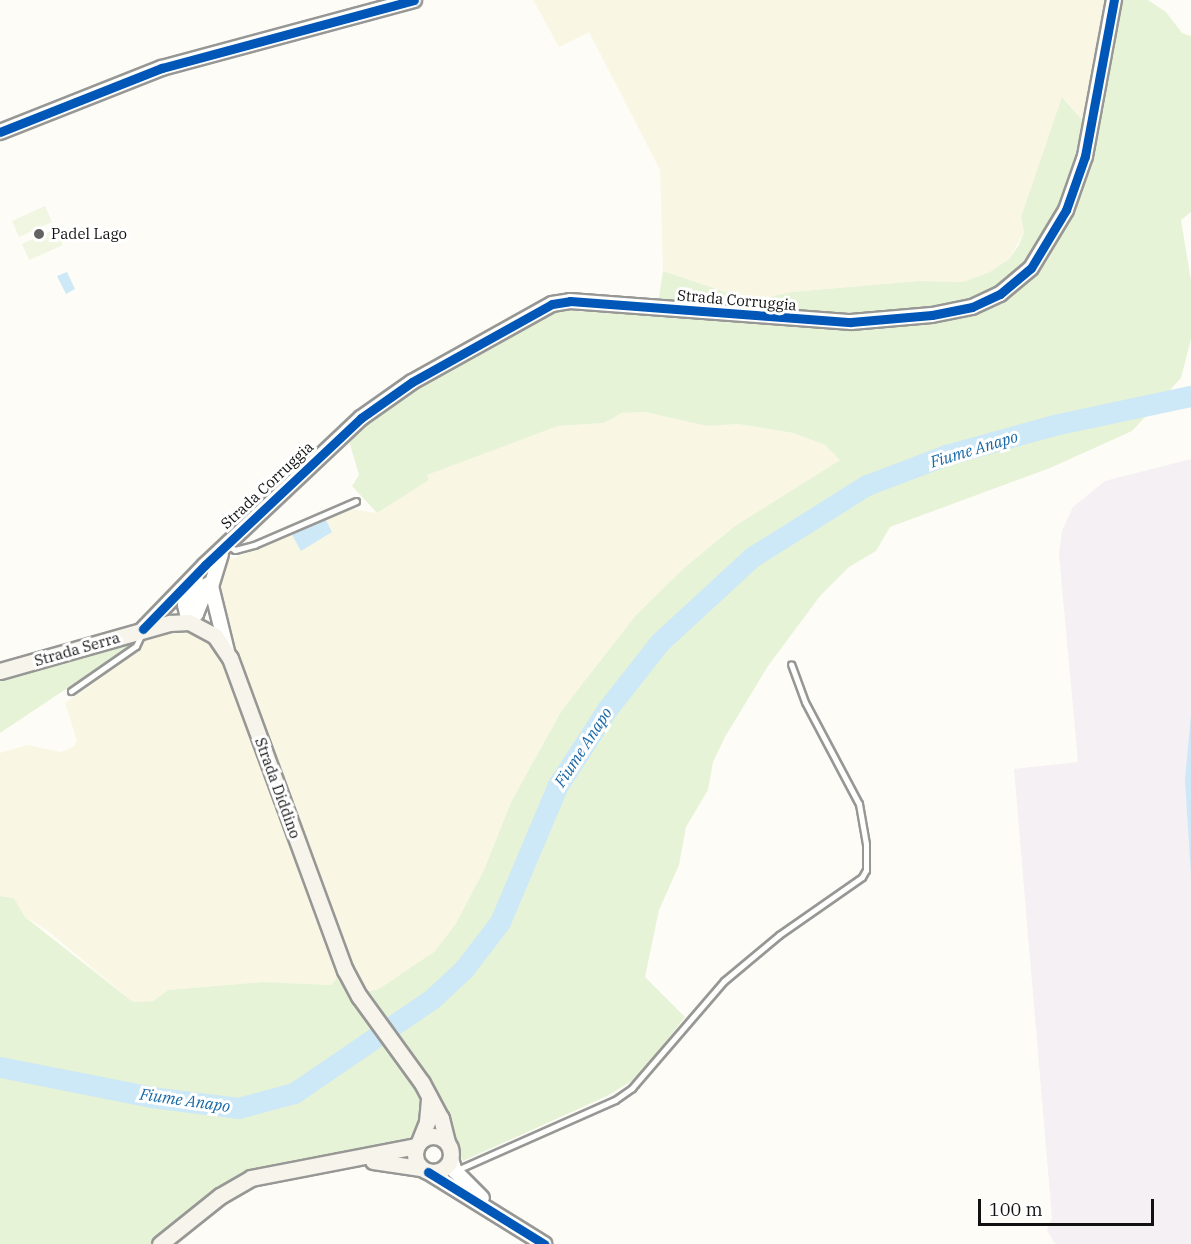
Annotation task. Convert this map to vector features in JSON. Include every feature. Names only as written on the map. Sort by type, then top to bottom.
[{"type":"main road","name":"Strada Serra","points":[[0,670],[143,629],[189,622]]},
{"type":"main road","name":"Strada Diddino","points":[[189,622],[214,636],[230,658],[345,970],[359,996],[426,1090],[441,1118],[447,1142]]},
{"type":"main road","points":[[424,1170],[415,1160],[418,1144],[427,1122],[426,1090]]},
{"type":"main road","points":[[160,1244],[220,1196],[251,1178],[294,1168],[355,1160],[418,1144],[433,1135],[447,1142],[453,1165],[442,1170],[424,1170],[355,1160]]},
{"type":"street","points":[[0,132],[162,68],[414,0]]},
{"type":"street","name":"Strada Corruggia","points":[[189,622],[185,605],[226,545],[361,418],[412,382],[552,304],[570,301],[851,321],[932,315],[972,307],[1000,294],[1031,268],[1066,210],[1085,156],[1113,0]]},
{"type":"street","points":[[143,629],[208,569]]},
{"type":"street","points":[[208,569],[212,599],[230,658]]},
{"type":"street","points":[[453,1165],[499,1214]]},
{"type":"street","points":[[424,1170],[499,1214],[544,1244]]},
{"type":"lane","points":[[226,545],[235,550],[254,545],[356,501]]},
{"type":"lane","points":[[71,691],[136,646],[143,629]]},
{"type":"lane","points":[[453,1165],[615,1100],[632,1088],[723,981],[779,935],[862,877],[866,870],[866,844],[859,804],[805,702],[791,664]]},
{"type":"shaded area","points":[[533,0],[1105,0],[1083,121],[1063,97],[1021,217],[1024,232],[1009,259],[991,272],[963,282],[919,281],[791,292],[752,301],[663,271],[660,170],[589,32],[559,47]]},
{"type":"shaded area","points":[[645,412],[707,426],[738,424],[793,433],[825,445],[840,460],[735,526],[684,568],[636,615],[562,710],[511,802],[484,870],[455,925],[434,952],[404,976],[379,989],[366,992],[353,968],[218,609],[215,584],[227,556],[232,559],[292,535],[301,550],[332,532],[325,518],[350,509],[377,513],[429,479],[426,475],[558,426],[604,423],[622,413]]},
{"type":"shaded area","points":[[1191,459],[1191,1244],[1055,1244],[1047,1230],[1052,1218],[1014,769],[1078,762],[1059,554],[1062,531],[1073,507],[1105,481]]},
{"type":"shaded area","points":[[181,629],[199,634],[220,657],[339,975],[331,985],[263,982],[168,990],[153,1001],[133,1002],[48,931],[25,917],[14,898],[0,896],[0,753],[27,745],[61,752],[73,747],[77,741],[65,703],[130,657],[148,635]]},
{"type":"green space","points":[[1121,0],[1148,0],[1166,12],[1182,33],[1191,36],[1191,212],[1181,220],[1191,281],[1191,339],[1181,378],[1132,431],[1050,468],[890,527],[876,551],[849,567],[820,596],[768,666],[725,737],[713,762],[708,790],[686,827],[679,865],[659,910],[645,977],[685,1017],[638,1077],[607,1096],[463,1161],[451,1135],[417,1087],[423,1108],[417,1131],[408,1139],[397,1145],[294,1160],[249,1171],[218,1188],[151,1244],[0,1244],[0,896],[14,898],[25,917],[133,1002],[153,1001],[168,990],[263,982],[331,985],[339,975],[353,968],[366,992],[379,989],[434,952],[455,925],[484,870],[511,802],[562,710],[636,615],[684,568],[735,526],[840,460],[825,445],[793,433],[738,424],[707,426],[645,412],[622,413],[604,423],[558,426],[427,475],[429,480],[377,513],[352,486],[359,475],[349,441],[359,429],[414,389],[534,320],[560,310],[855,328],[973,316],[999,303],[1029,279],[1044,260],[1083,189]]},
{"type":"green space","points":[[1062,97],[1083,121],[1067,190],[1045,235],[1024,262],[1004,282],[971,301],[860,316],[658,303],[663,271],[752,301],[791,292],[919,281],[963,282],[990,272],[1009,259],[1019,245],[1024,232],[1021,217]]},
{"type":"green space","points":[[45,206],[52,222],[19,237],[12,221]]},
{"type":"green space","points":[[55,229],[63,245],[29,260],[22,244]]},
{"type":"green space","points":[[129,641],[129,647],[0,733],[0,676]]},
{"type":"water","points":[[67,272],[75,289],[66,294],[57,276]]},
{"type":"water","points":[[325,518],[332,532],[301,551],[292,535]]},
{"type":"water","points":[[1191,714],[1191,875],[1185,780]]},
{"type":"waterway","name":"Fiume Anapo","points":[[0,1067],[151,1097],[238,1108],[294,1093],[432,999],[464,969],[500,922],[558,785],[608,708],[660,642],[752,557],[867,485],[946,455],[1054,425],[1191,396]]},
{"type":"cycle path","points":[[0,132],[162,68],[414,0]]},
{"type":"cycle path","points":[[143,629],[205,565],[361,418],[412,382],[552,304],[570,301],[851,322],[932,315],[972,307],[1000,294],[1031,268],[1066,210],[1085,156],[1114,0]]},
{"type":"cycle path","points":[[428,1172],[544,1244]]},
{"type":"place","name":"Padel Lago","points":[[39,234]]}]
